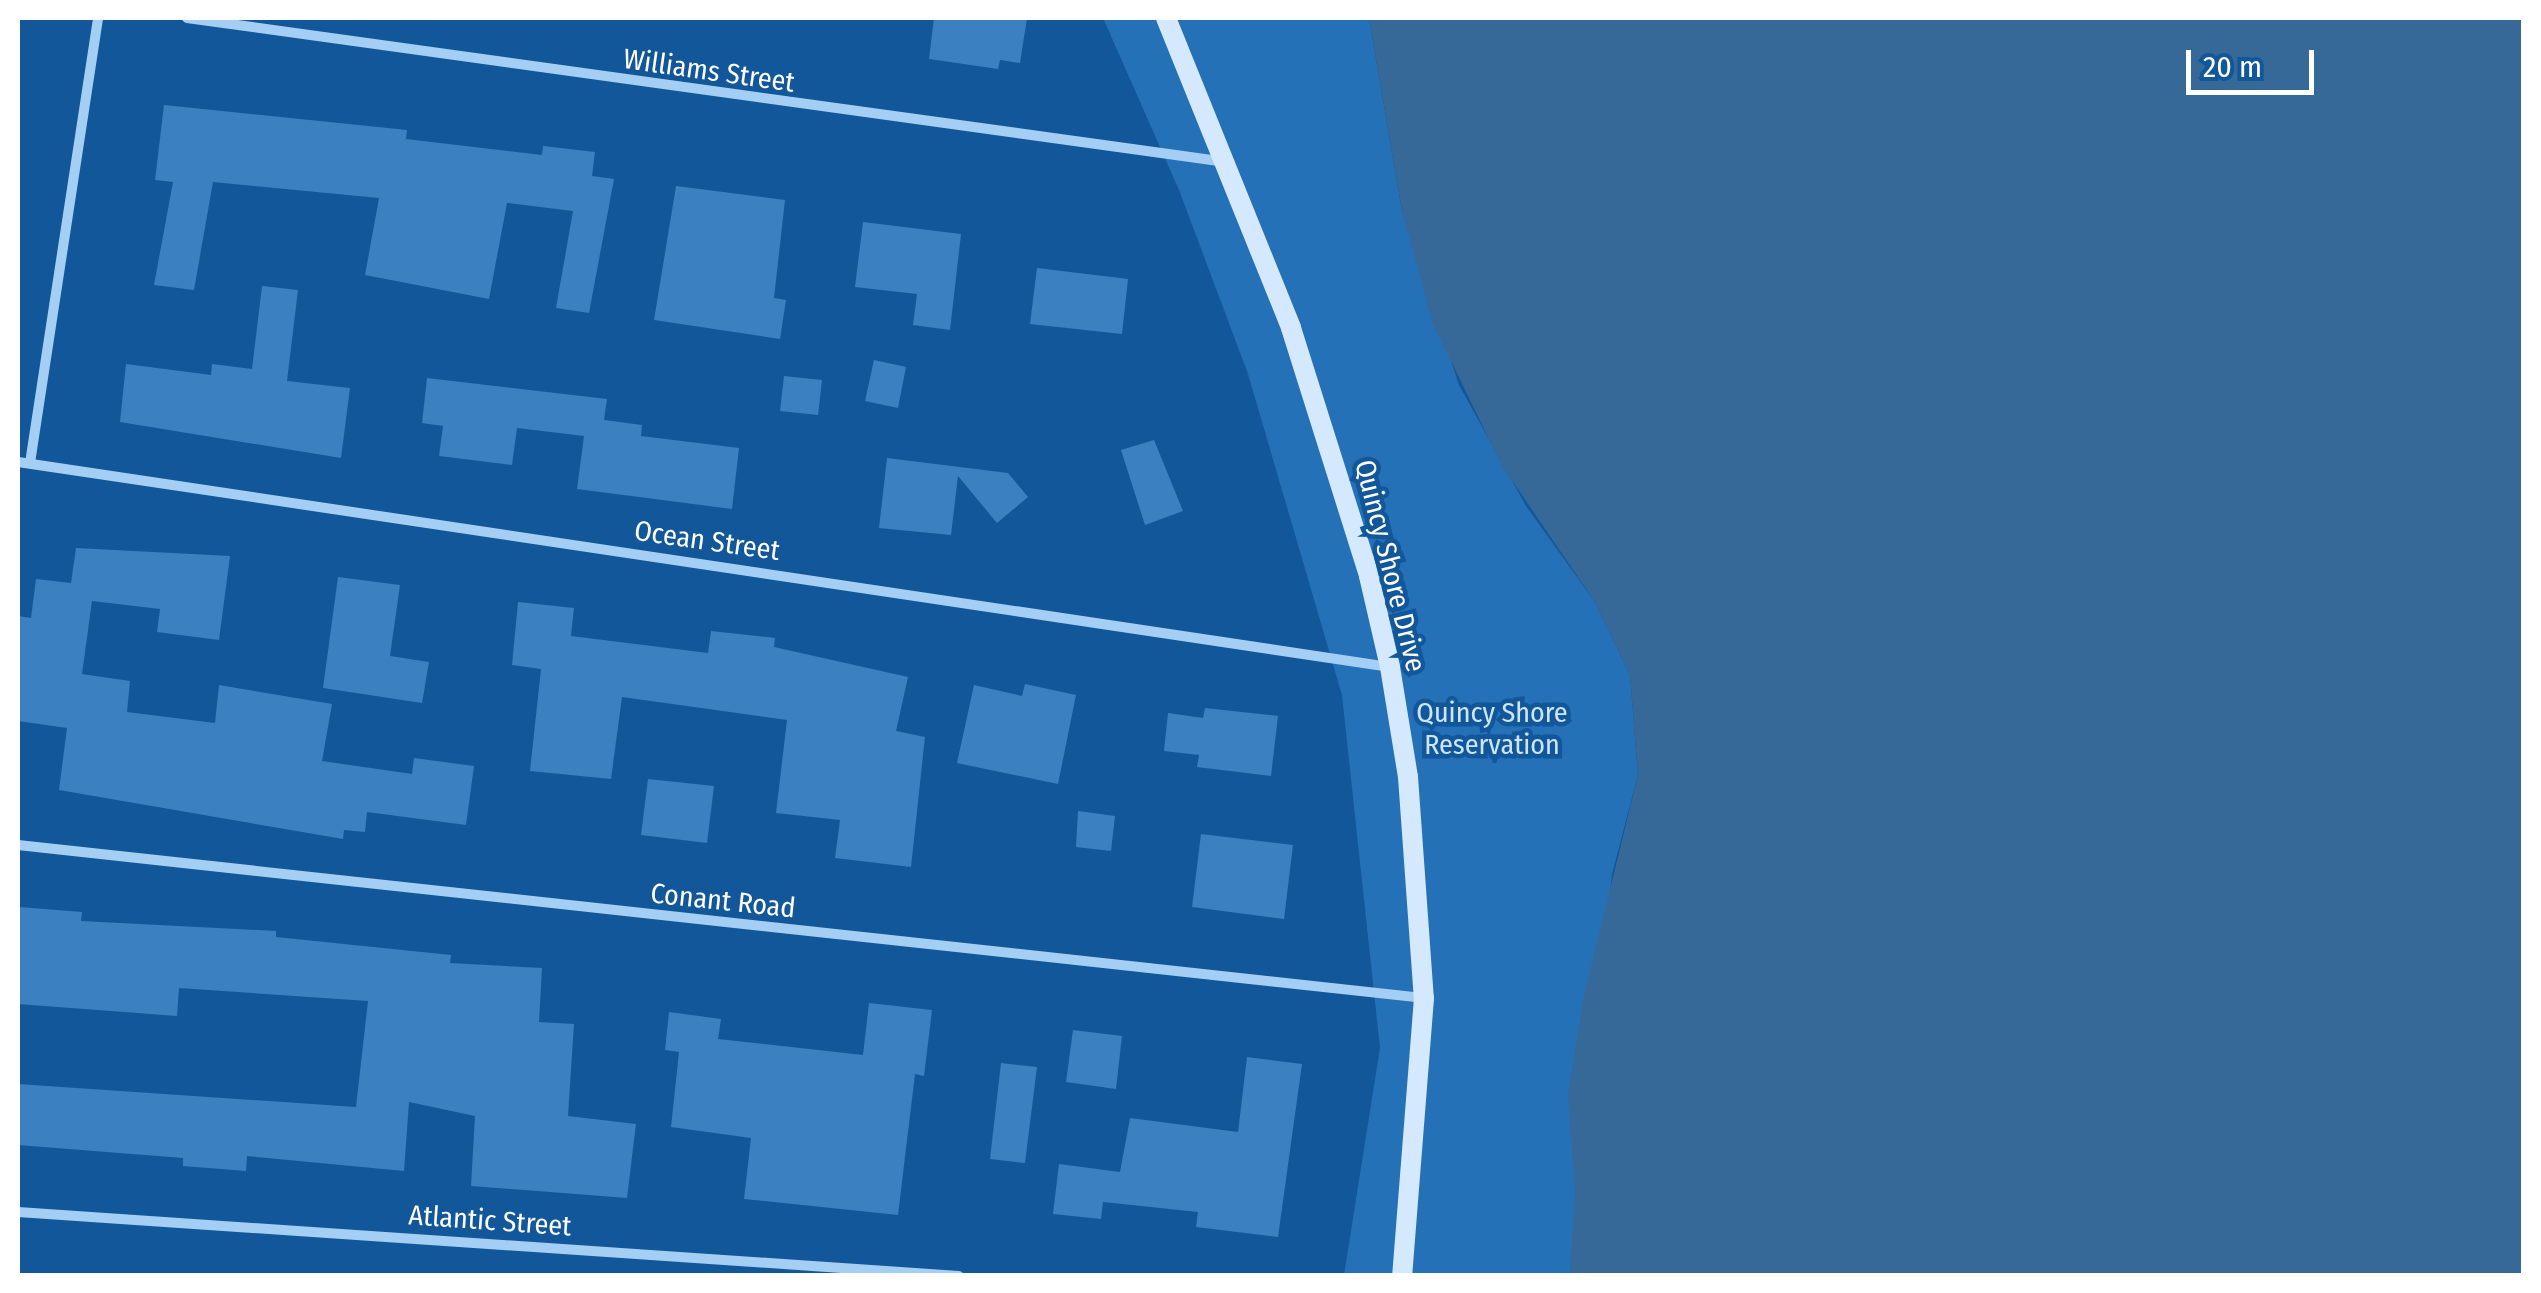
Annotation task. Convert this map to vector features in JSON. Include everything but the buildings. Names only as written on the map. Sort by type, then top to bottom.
[{"type":"main road","name":"Quincy Shore Drive","points":[[1166,18],[1226,162],[1332,452],[1390,667],[1410,796],[1424,998],[1402,1276]]},
{"type":"street","points":[[24,462],[98,18]]},
{"type":"street","name":"Williams Street","points":[[187,18],[1226,162]]},
{"type":"street","name":"Ocean Street","points":[[24,462],[1390,667]]},
{"type":"street","name":"Conant Road","points":[[18,844],[1424,998]]},
{"type":"street","name":"Atlantic Street","points":[[18,1212],[959,1276]]},
{"type":"green space","name":"Quincy Shore Reservation","points":[[1103,18],[1369,18],[1402,211],[1459,385],[1526,506],[1595,602],[1630,675],[1638,775],[1612,874],[1570,1275],[1344,1275],[1380,1048],[1342,695],[1248,374],[1179,190]]},
{"type":"shaded area","points":[[1369,18],[2523,18],[2523,1275],[1570,1275],[1575,1190],[1568,1096],[1583,1000],[1638,775],[1630,675],[1595,602],[1502,466],[1433,324],[1402,211]]}]
